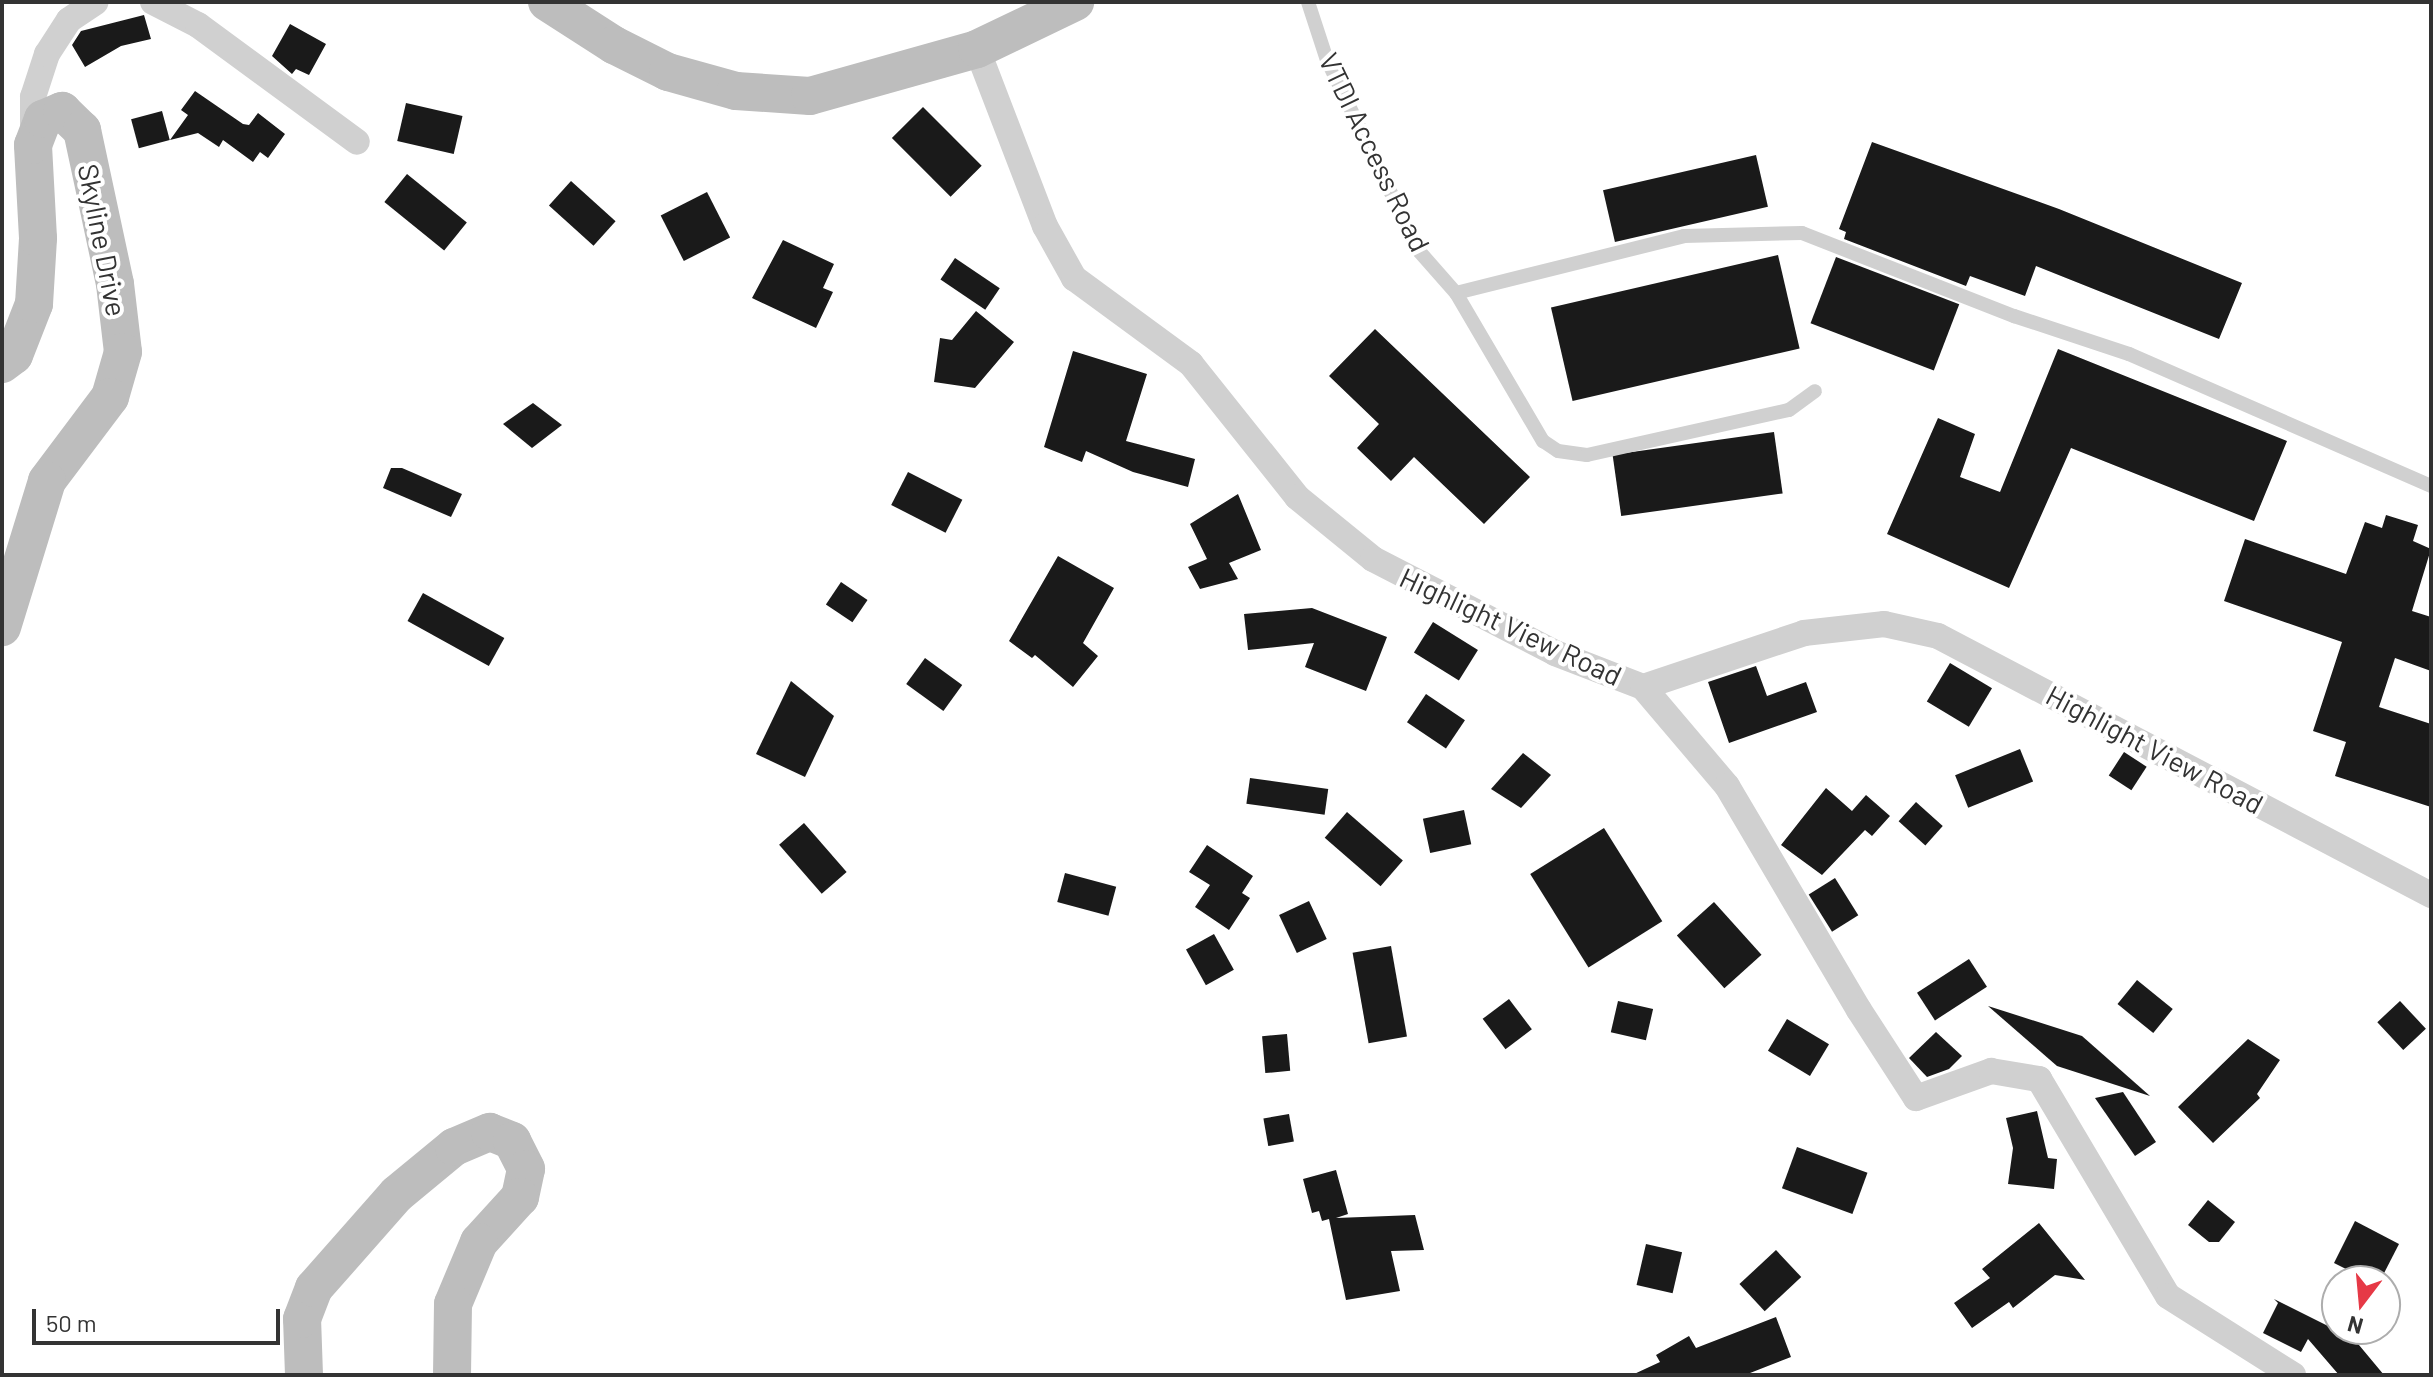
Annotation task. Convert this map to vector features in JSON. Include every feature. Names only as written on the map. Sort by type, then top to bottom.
[{"type":"street","points":[[33,145],[33,97],[47,54],[69,20],[96,2]]},
{"type":"street","points":[[153,2],[198,25],[357,142]]},
{"type":"street","points":[[547,2],[614,45],[668,72],[736,91],[810,96],[977,49],[1075,2]]},
{"type":"street","name":"Highlight View Road","points":[[977,49],[1045,226],[1074,278],[1191,364],[1297,497],[1373,559],[1555,653],[1643,687],[1804,633],[1884,624],[1938,636],[2431,895]]},
{"type":"street","name":"Skyline Drive","points":[[2,364],[14,355],[34,304],[38,238],[33,145],[43,119],[62,111],[82,130],[115,284],[123,352],[110,397],[47,481],[2,627]]},
{"type":"street","points":[[1643,687],[1727,786],[1859,1010],[1916,1098],[1991,1071],[2039,1079],[2168,1296],[2293,1375]]},
{"type":"street","points":[[304,1375],[302,1319],[314,1288],[397,1194],[454,1147],[490,1132],[512,1141],[526,1169],[520,1197],[479,1242],[453,1304],[452,1375]]},
{"type":"lane","name":"VTDI Access Road","points":[[1308,2],[1327,60],[1419,251],[1456,293],[1543,441],[1571,455],[1587,455],[1789,410],[1815,391]]},
{"type":"lane","points":[[1456,293],[1684,236],[1802,233],[2014,316],[2129,354],[2431,486]]},
{"type":"building","points":[[144,15],[151,39],[121,46],[85,67],[72,45],[81,31]]},
{"type":"building","points":[[290,24],[326,44],[309,75],[296,69],[292,74],[272,56]]},
{"type":"building","points":[[195,91],[243,124],[249,125],[258,113],[285,134],[268,158],[260,152],[253,162],[223,140],[219,147],[198,133],[170,140],[188,115],[181,110]]},
{"type":"building","points":[[406,103],[463,116],[454,154],[397,141]]},
{"type":"building","points":[[923,107],[982,166],[951,197],[892,138]]},
{"type":"building","points":[[162,111],[170,140],[139,148],[131,119]]},
{"type":"building","points":[[1872,142],[2059,209],[2242,283],[2219,339],[2036,266],[2025,296],[1970,276],[1966,286],[1844,239],[1846,232],[1839,229]]},
{"type":"building","points":[[1756,155],[1768,207],[1615,242],[1603,190]]},
{"type":"building","points":[[407,174],[467,222],[444,250],[384,202]]},
{"type":"building","points":[[571,181],[616,221],[594,246],[549,206]]},
{"type":"building","points":[[707,192],[730,237],[684,261],[661,216]]},
{"type":"building","points":[[783,240],[834,264],[823,288],[833,292],[816,328],[752,298]]},
{"type":"building","points":[[1778,255],[1800,349],[1573,401],[1551,307]]},
{"type":"building","points":[[1836,257],[1959,304],[1934,371],[1811,323]]},
{"type":"building","points":[[955,258],[1000,288],[985,310],[940,280]]},
{"type":"building","points":[[976,311],[1014,342],[975,388],[934,382],[940,338],[952,340]]},
{"type":"building","points":[[1375,329],[1530,477],[1484,524],[1414,457],[1391,481],[1357,448],[1379,424],[1329,376]]},
{"type":"building","points":[[2058,349],[2287,441],[2254,521],[2071,448],[2009,588],[1887,534],[1938,418],[1975,434],[1960,477],[2000,492]]},
{"type":"building","points":[[1073,351],[1147,374],[1126,441],[1195,459],[1188,487],[1133,472],[1086,451],[1082,462],[1044,447]]},
{"type":"building","points":[[533,403],[562,425],[532,448],[503,424]]},
{"type":"building","points":[[1774,432],[1783,493],[1621,516],[1613,455]]},
{"type":"building","points":[[391,468],[402,468],[462,494],[451,517],[383,488]]},
{"type":"building","points":[[908,472],[962,500],[946,533],[891,505]]},
{"type":"building","points":[[1238,494],[1261,550],[1229,563],[1238,579],[1200,589],[1188,567],[1207,559],[1190,524]]},
{"type":"building","points":[[2386,515],[2418,525],[2413,541],[2431,549],[2412,611],[2431,617],[2431,671],[2395,658],[2379,707],[2431,724],[2431,807],[2335,776],[2346,742],[2313,731],[2342,642],[2224,601],[2245,539],[2346,574],[2365,522],[2382,528]]},
{"type":"building","points":[[1058,556],[1114,588],[1083,643],[1098,656],[1073,687],[1035,655],[1032,658],[1009,641]]},
{"type":"building","points":[[841,582],[868,600],[852,622],[826,604]]},
{"type":"building","points":[[423,593],[504,638],[489,666],[407,621]]},
{"type":"building","points":[[1312,608],[1387,637],[1366,691],[1305,667],[1314,643],[1248,650],[1244,614]]},
{"type":"building","points":[[1433,622],[1478,650],[1459,681],[1414,653]]},
{"type":"building","points":[[925,658],[962,685],[943,711],[906,684]]},
{"type":"building","points":[[1950,663],[1992,688],[1969,727],[1927,702]]},
{"type":"building","points":[[1756,666],[1767,696],[1806,682],[1817,712],[1729,743],[1708,682]]},
{"type":"building","points":[[791,681],[834,716],[805,777],[756,754]]},
{"type":"building","points":[[1426,694],[1465,720],[1446,748],[1407,722]]},
{"type":"building","points":[[2020,749],[2033,781],[1968,808],[1955,775]]},
{"type":"building","points":[[2124,752],[2147,767],[2131,790],[2109,775]]},
{"type":"building","points":[[1523,753],[1551,775],[1521,808],[1491,789]]},
{"type":"building","points":[[1250,778],[1328,789],[1325,815],[1246,804]]},
{"type":"building","points":[[1826,788],[1852,811],[1866,795],[1890,816],[1872,836],[1865,830],[1822,875],[1781,845]]},
{"type":"building","points":[[1916,802],[1943,826],[1925,845],[1899,821]]},
{"type":"building","points":[[1464,810],[1471,844],[1430,853],[1423,819]]},
{"type":"building","points":[[1347,812],[1403,861],[1381,886],[1325,838]]},
{"type":"building","points":[[804,823],[847,872],[822,894],[779,845]]},
{"type":"building","points":[[1604,828],[1662,921],[1589,967],[1530,874]]},
{"type":"building","points":[[1207,845],[1253,876],[1242,893],[1250,898],[1229,930],[1195,907],[1210,885],[1189,872]]},
{"type":"building","points":[[1065,873],[1116,887],[1108,916],[1057,902]]},
{"type":"building","points":[[1835,878],[1858,915],[1832,932],[1809,894]]},
{"type":"building","points":[[1309,901],[1327,939],[1297,953],[1279,915]]},
{"type":"building","points":[[1714,902],[1762,955],[1724,988],[1677,935]]},
{"type":"building","points":[[1214,934],[1234,970],[1206,985],[1186,950]]},
{"type":"building","points":[[1391,946],[1407,1037],[1369,1043],[1353,953]]},
{"type":"building","points":[[1969,959],[1987,987],[1935,1020],[1917,993]]},
{"type":"building","points":[[2137,980],[2173,1009],[2153,1033],[2117,1004]]},
{"type":"building","points":[[1509,999],[1532,1029],[1506,1049],[1483,1019]]},
{"type":"building","points":[[1618,1001],[1653,1009],[1646,1040],[1611,1032]]},
{"type":"building","points":[[2400,1001],[2426,1029],[2403,1050],[2377,1022]]},
{"type":"building","points":[[1988,1006],[2082,1036],[2150,1096],[2057,1066]]},
{"type":"building","points":[[1787,1019],[1829,1044],[1810,1076],[1768,1051]]},
{"type":"building","points":[[1936,1032],[1962,1056],[1949,1069],[1927,1077],[1909,1058]]},
{"type":"building","points":[[1287,1034],[1290,1071],[1265,1073],[1262,1036]]},
{"type":"building","points":[[2248,1039],[2280,1060],[2257,1094],[2260,1098],[2213,1143],[2178,1107]]},
{"type":"building","points":[[2123,1092],[2156,1142],[2135,1156],[2095,1098]]},
{"type":"building","points":[[2037,1111],[2048,1158],[2057,1159],[2054,1189],[2008,1184],[2013,1148],[2006,1118]]},
{"type":"building","points":[[1289,1114],[1294,1142],[1268,1146],[1263,1119]]},
{"type":"building","points":[[1797,1147],[1867,1173],[1852,1214],[1782,1188]]},
{"type":"building","points":[[1336,1170],[1348,1214],[1336,1218],[1415,1215],[1424,1250],[1391,1251],[1400,1291],[1346,1300],[1329,1219],[1322,1221],[1319,1211],[1312,1213],[1303,1179]]},
{"type":"building","points":[[2208,1200],[2235,1222],[2219,1242],[2209,1242],[2188,1225]]},
{"type":"building","points":[[2355,1221],[2399,1244],[2388,1265],[2334,1263]]},
{"type":"building","points":[[2039,1223],[2085,1280],[2055,1275],[2013,1308],[2009,1302],[1972,1328],[1954,1303],[1990,1278],[1982,1269]]},
{"type":"building","points":[[1646,1244],[1682,1252],[1673,1293],[1637,1285]]},
{"type":"building","points":[[1776,1250],[1801,1277],[1765,1311],[1739,1284]]},
{"type":"building","points":[[2274,1299],[2321,1322],[2321,1345],[2359,1345],[2384,1375],[2339,1375],[2308,1339],[2301,1352],[2263,1333],[2278,1303]]},
{"type":"building","points":[[1776,1317],[1791,1357],[1745,1375],[1632,1375],[1660,1362],[1656,1355],[1689,1336],[1696,1348]]}]
